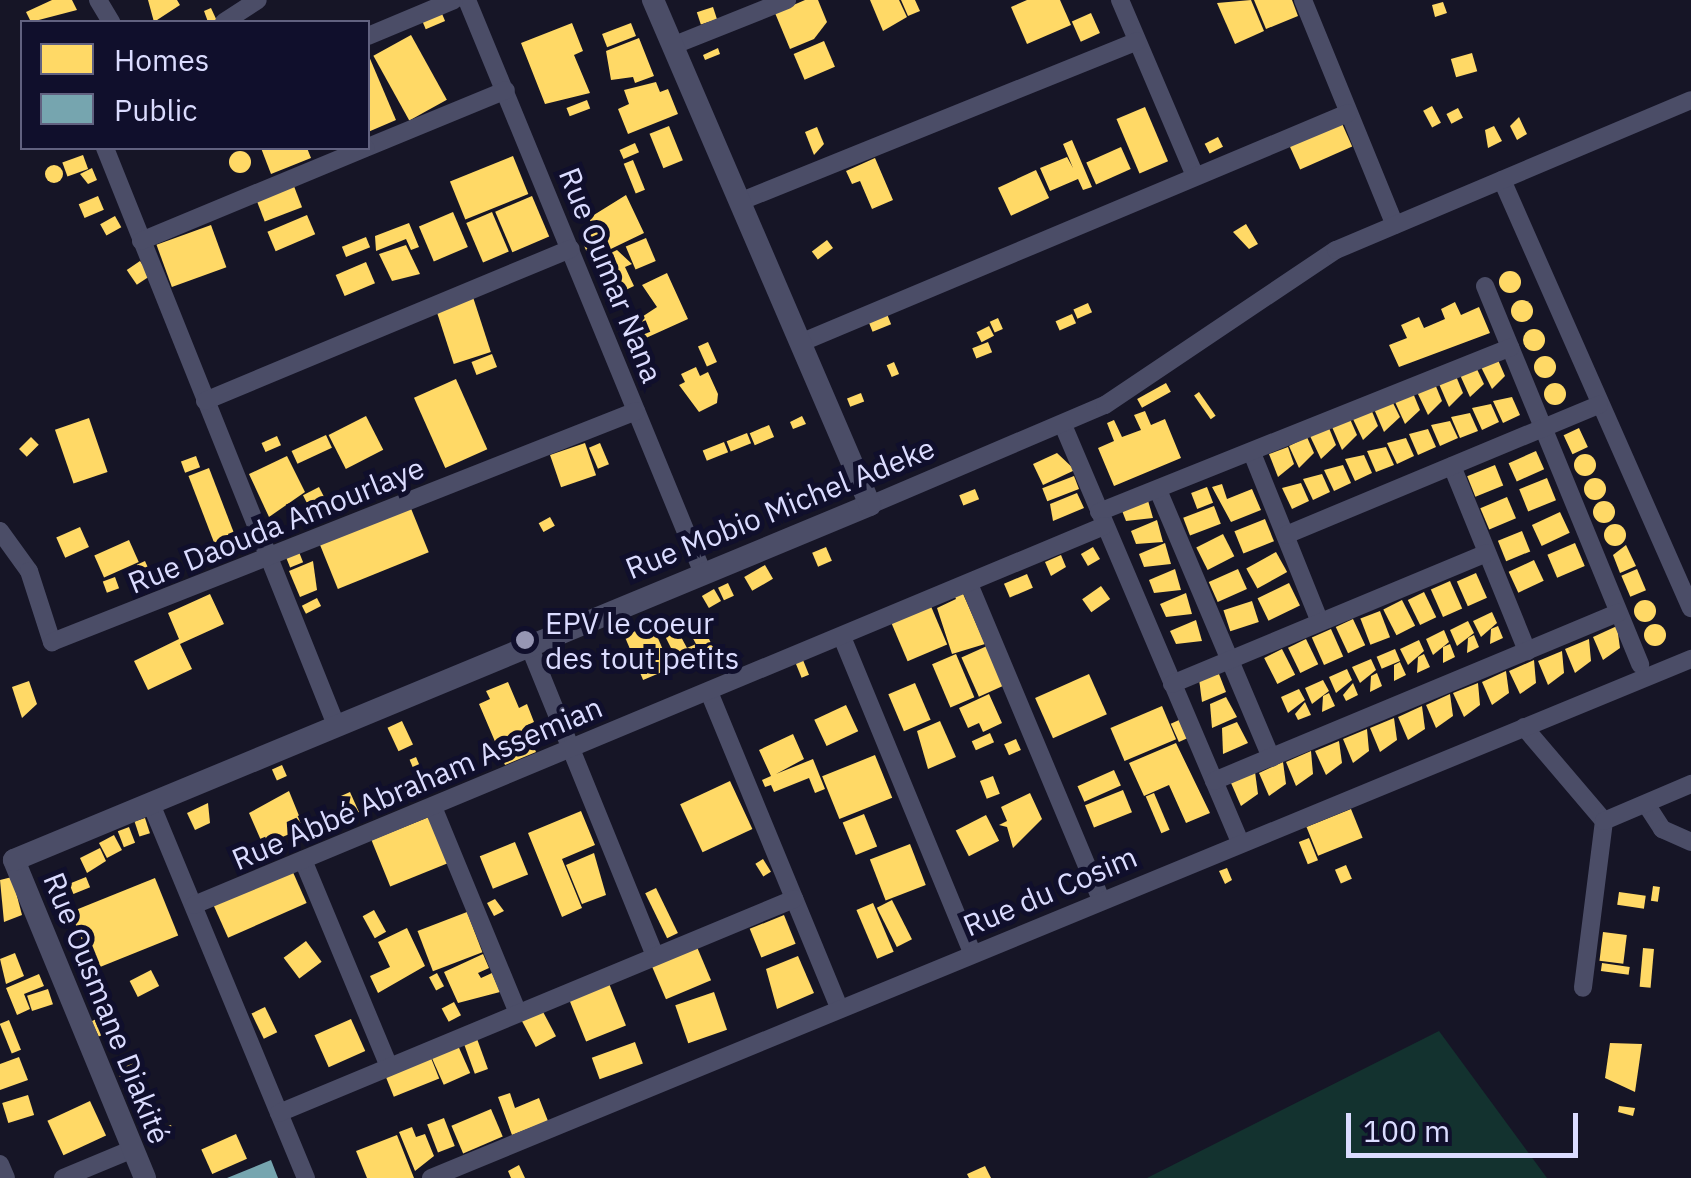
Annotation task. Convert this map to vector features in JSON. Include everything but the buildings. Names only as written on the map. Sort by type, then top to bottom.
[{"type":"street","points":[[227,20],[258,0]]},
{"type":"street","points":[[370,35],[454,0]]},
{"type":"street","name":"Rue Oumar Nana","points":[[467,0],[702,571]]},
{"type":"street","points":[[653,0],[870,504]]},
{"type":"street","points":[[672,46],[786,0]]},
{"type":"street","points":[[1120,0],[1195,176]]},
{"type":"street","points":[[1303,0],[1395,225]]},
{"type":"street","points":[[740,202],[1137,41]]},
{"type":"street","points":[[370,146],[506,90]]},
{"type":"street","name":"Rue Mobio Michel Adeke","points":[[7,863],[1063,424],[1128,390],[1308,264],[1691,100]]},
{"type":"street","points":[[800,343],[1348,113]]},
{"type":"street","points":[[105,150],[336,725]]},
{"type":"street","points":[[141,241],[360,150]]},
{"type":"street","points":[[1502,180],[1691,608]]},
{"type":"street","points":[[206,401],[571,249]]},
{"type":"street","points":[[1485,286],[1640,664]]},
{"type":"street","name":"Rue Abbé Abraham Assemian","points":[[194,905],[969,584],[1158,490],[1510,348]]},
{"type":"street","points":[[1286,535],[1599,405]]},
{"type":"street","name":"Rue Daouda Amourlaye","points":[[0,531],[29,571],[52,642],[636,411]]},
{"type":"street","points":[[1063,424],[1240,842]]},
{"type":"street","points":[[1252,452],[1318,620]]},
{"type":"street","points":[[1452,466],[1527,651]]},
{"type":"street","points":[[1158,490],[1271,758]]},
{"type":"street","points":[[1172,684],[1487,552]]},
{"type":"street","points":[[969,584],[1101,900]]},
{"type":"street","points":[[1214,782],[1618,613]]},
{"type":"street","points":[[842,637],[972,953]]},
{"type":"street","points":[[528,644],[655,956]]},
{"type":"street","name":"Rue du Cosim","points":[[431,1178],[1691,659]]},
{"type":"street","points":[[708,692],[839,1008]]},
{"type":"street","points":[[1524,727],[1604,821],[1583,988]]},
{"type":"street","points":[[1604,821],[1691,784]]},
{"type":"street","points":[[150,804],[306,1178]]},
{"type":"street","points":[[1646,804],[1662,829],[1691,842]]},
{"type":"street","points":[[434,807],[518,1013]]},
{"type":"street","points":[[303,860],[388,1068]]},
{"type":"street","name":"Rue Ousmane Diakité","points":[[7,863],[145,1178]]},
{"type":"street","points":[[279,1113],[794,899]]},
{"type":"street","points":[[63,1178],[133,1149]]},
{"type":"street","points":[[0,1164],[6,1178]]},
{"type":"green space","points":[[1439,1031],[1547,1178],[1147,1178]]},
{"type":"place","name":"EPV le coeur des tout petits","points":[[525,640]]}]
